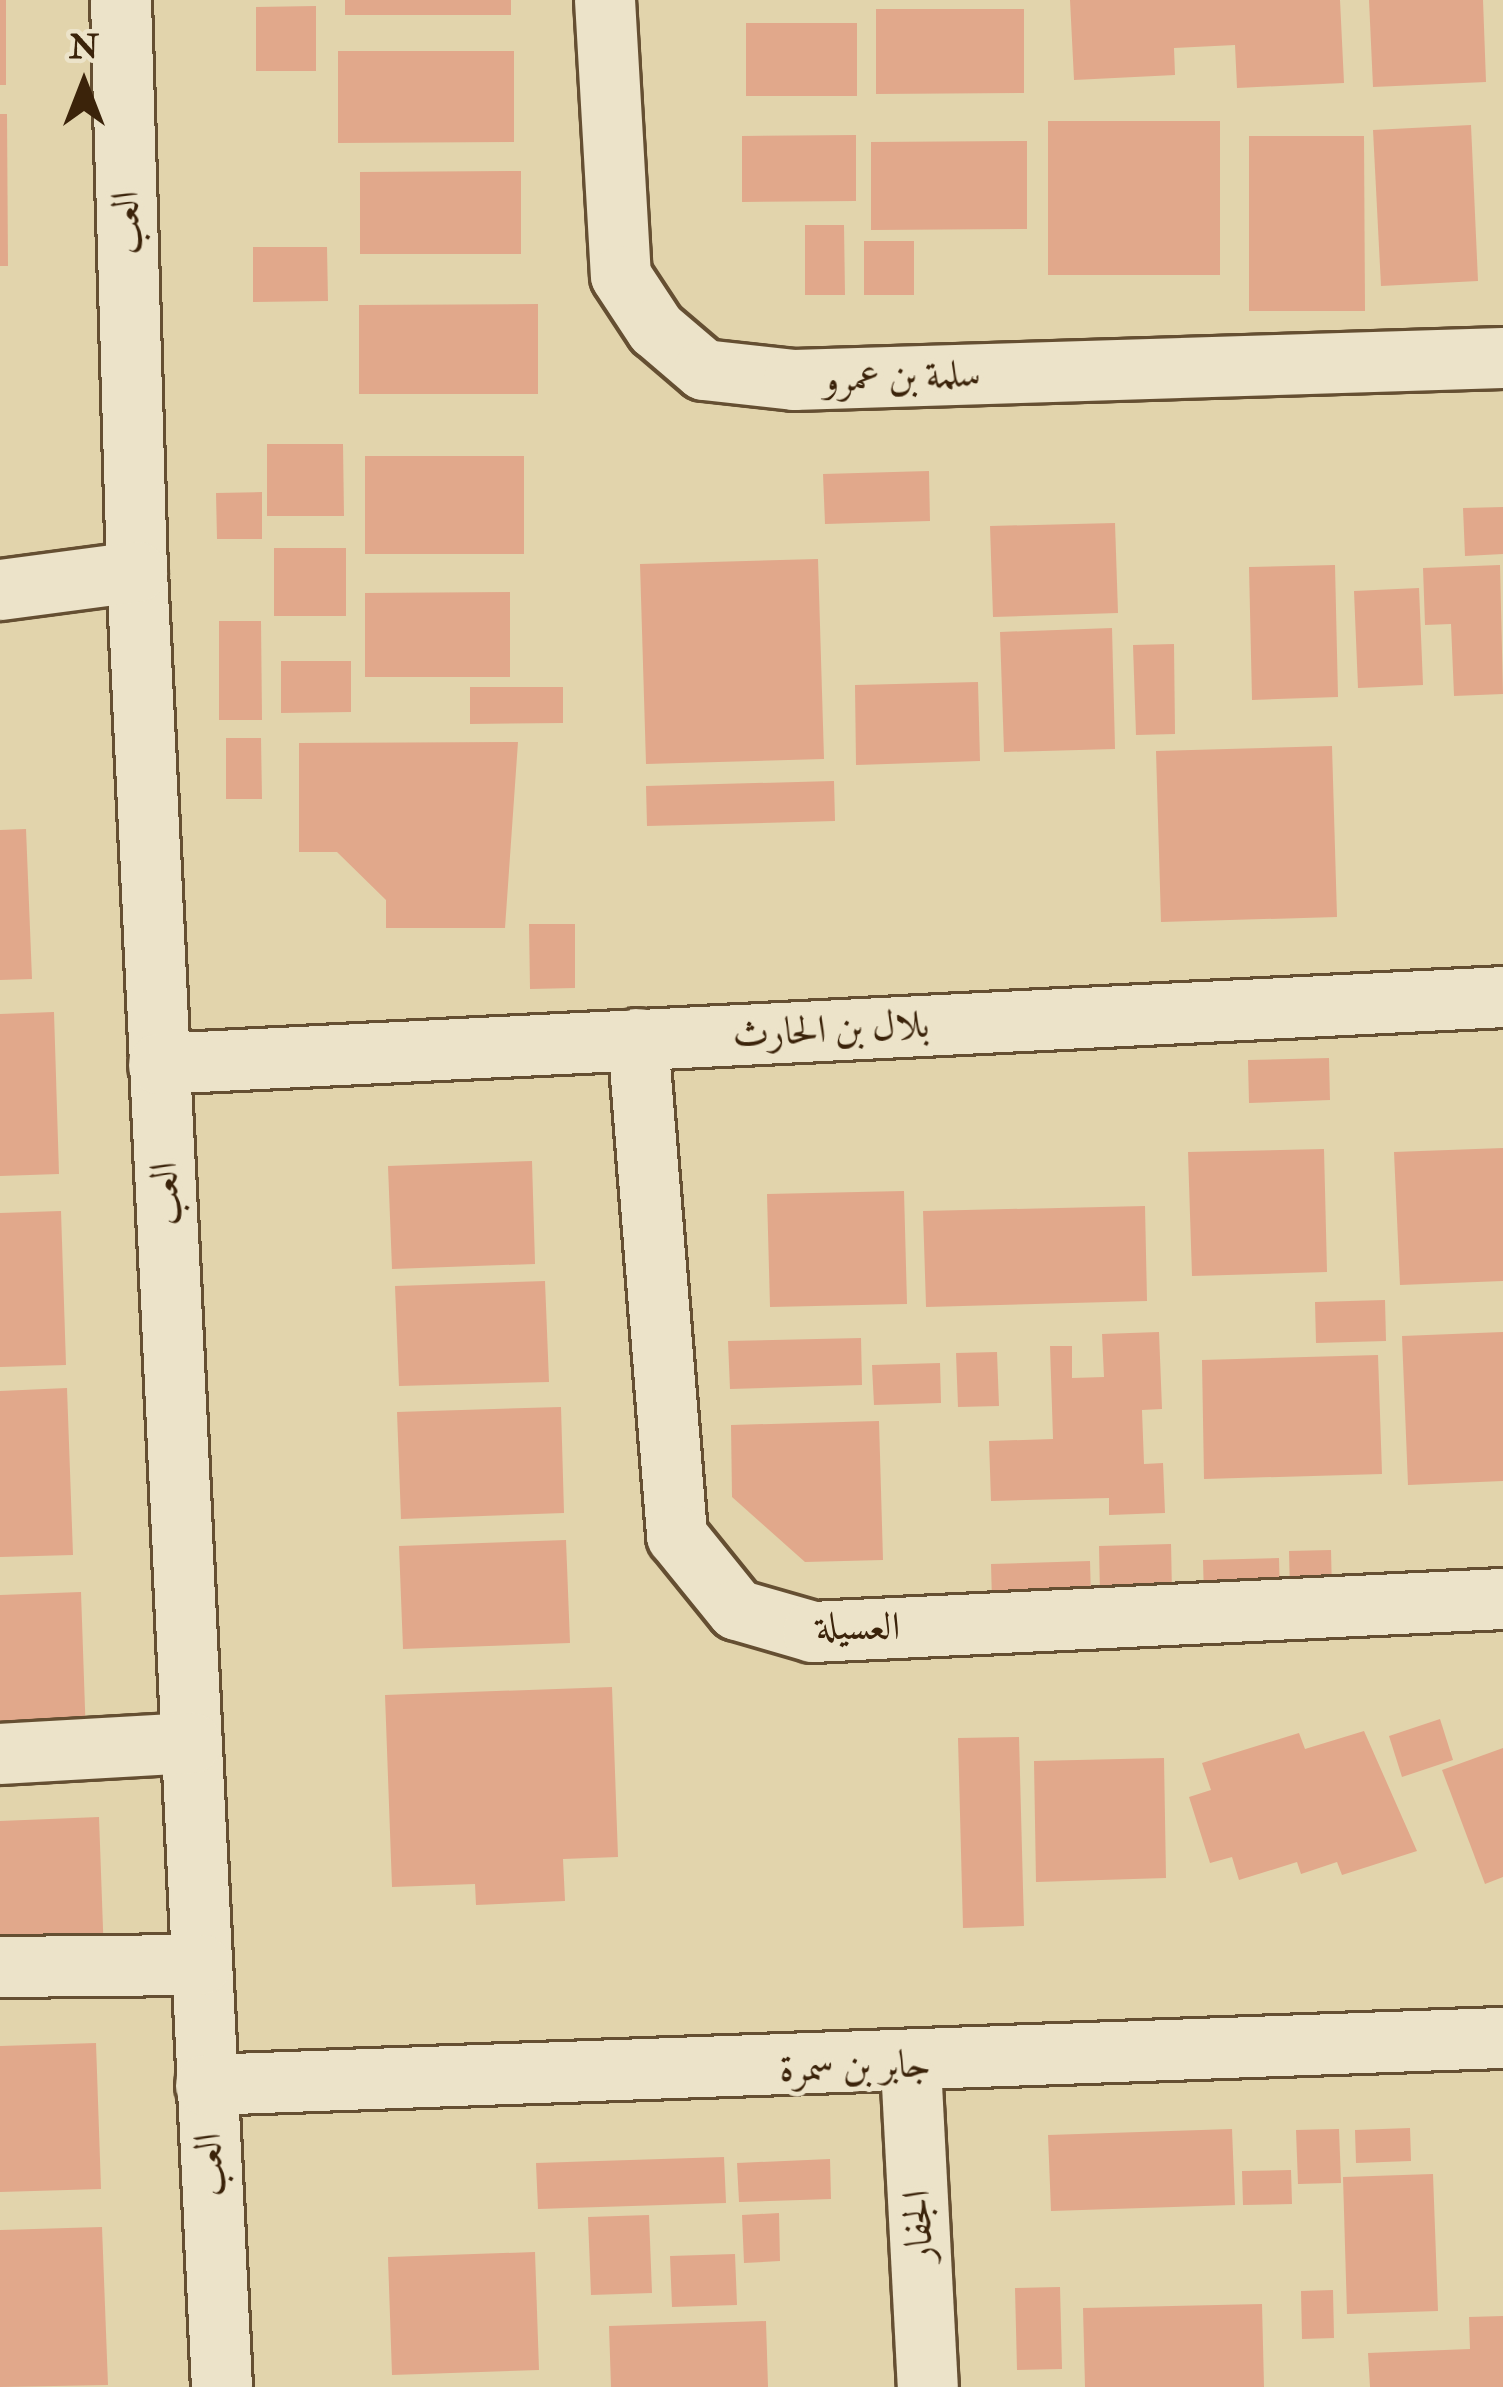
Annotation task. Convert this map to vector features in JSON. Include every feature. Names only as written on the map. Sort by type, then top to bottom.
[{"type":"street","name":"العب","points":[[121,0],[137,572],[222,2387]]},
{"type":"street","name":"سلمة بن عمرو","points":[[605,0],[621,276],[656,329],[704,370],[794,380],[1503,358]]},
{"type":"street","points":[[0,590],[137,572]]},
{"type":"street","name":"بلال بن الحارث","points":[[159,1064],[1503,997]]},
{"type":"street","name":"العسيلة","points":[[638,1040],[677,1536],[737,1610],[813,1632],[1503,1599]]},
{"type":"street","points":[[0,1754],[192,1744]]},
{"type":"street","points":[[0,1967],[201,1965]]},
{"type":"street","name":"جابر بن سمرة","points":[[206,2084],[910,2066],[1503,2038]]},
{"type":"street","name":"الجفار","points":[[910,2066],[928,2387]]},
{"type":"building","points":[[0,0],[6,0],[6,85],[0,85]]},
{"type":"building","points":[[345,0],[511,0],[511,15],[345,15]]},
{"type":"building","points":[[1070,0],[1340,0],[1344,83],[1237,88],[1235,45],[1174,48],[1175,75],[1074,80]]},
{"type":"building","points":[[1369,0],[1483,0],[1486,82],[1373,87]]},
{"type":"building","points":[[316,6],[316,71],[256,71],[256,7]]},
{"type":"building","points":[[876,9],[1024,9],[1024,93],[876,94]]},
{"type":"building","points":[[746,23],[857,23],[857,96],[746,96]]},
{"type":"building","points":[[338,51],[514,51],[514,142],[338,143]]},
{"type":"building","points":[[0,114],[7,114],[8,266],[0,266]]},
{"type":"building","points":[[1048,121],[1220,121],[1220,275],[1048,275]]},
{"type":"building","points":[[1471,125],[1478,281],[1381,286],[1373,130]]},
{"type":"building","points":[[856,135],[856,201],[742,202],[742,136]]},
{"type":"building","points":[[1249,136],[1364,136],[1365,311],[1249,311]]},
{"type":"building","points":[[1027,141],[1027,229],[871,230],[871,142]]},
{"type":"building","points":[[521,171],[521,254],[360,254],[360,172]]},
{"type":"building","points":[[805,225],[844,225],[845,295],[805,295]]},
{"type":"building","points":[[864,241],[914,241],[914,295],[864,295]]},
{"type":"building","points":[[253,247],[327,247],[328,301],[253,302]]},
{"type":"building","points":[[538,304],[538,394],[359,394],[359,305]]},
{"type":"building","points":[[267,444],[343,444],[344,516],[267,516]]},
{"type":"building","points":[[365,456],[524,456],[524,554],[365,554]]},
{"type":"building","points":[[929,471],[930,521],[825,524],[823,474]]},
{"type":"building","points":[[262,492],[262,539],[217,539],[216,493]]},
{"type":"building","points":[[1503,507],[1503,554],[1465,556],[1463,508]]},
{"type":"building","points":[[1115,523],[1118,613],[993,617],[990,526]]},
{"type":"building","points":[[274,548],[346,548],[346,616],[274,616]]},
{"type":"building","points":[[818,559],[824,759],[646,764],[640,564]]},
{"type":"building","points":[[1335,565],[1338,697],[1252,700],[1249,567]]},
{"type":"building","points":[[1500,565],[1503,694],[1454,696],[1451,624],[1425,625],[1423,568]]},
{"type":"building","points":[[1419,588],[1423,685],[1358,688],[1354,591]]},
{"type":"building","points":[[510,592],[510,677],[365,677],[365,593]]},
{"type":"building","points":[[219,621],[261,621],[262,720],[219,720]]},
{"type":"building","points":[[1112,628],[1115,749],[1004,752],[1000,632]]},
{"type":"building","points":[[1174,644],[1175,734],[1136,735],[1133,645]]},
{"type":"building","points":[[281,661],[351,661],[351,712],[281,713]]},
{"type":"building","points":[[978,682],[980,761],[856,765],[855,685]]},
{"type":"building","points":[[470,687],[563,687],[563,723],[470,724]]},
{"type":"building","points":[[226,738],[261,738],[262,799],[226,799]]},
{"type":"building","points":[[518,742],[505,928],[386,928],[386,900],[337,852],[299,852],[299,743]]},
{"type":"building","points":[[1332,746],[1337,917],[1161,922],[1156,751]]},
{"type":"building","points":[[834,781],[835,821],[647,826],[646,786]]},
{"type":"building","points":[[26,829],[32,979],[0,980],[0,830]]},
{"type":"building","points":[[529,924],[575,924],[575,988],[530,989]]},
{"type":"building","points":[[54,1012],[59,1174],[0,1176],[0,1014]]},
{"type":"building","points":[[1329,1058],[1330,1100],[1249,1103],[1248,1060]]},
{"type":"building","points":[[1503,1148],[1503,1281],[1400,1285],[1394,1152]]},
{"type":"building","points":[[1324,1149],[1327,1272],[1192,1276],[1188,1152]]},
{"type":"building","points":[[532,1161],[535,1264],[392,1269],[388,1166]]},
{"type":"building","points":[[904,1191],[907,1304],[770,1307],[767,1194]]},
{"type":"building","points":[[1145,1206],[1147,1301],[926,1307],[923,1211]]},
{"type":"building","points":[[61,1211],[66,1365],[0,1367],[0,1213]]},
{"type":"building","points":[[545,1281],[549,1382],[399,1386],[395,1286]]},
{"type":"building","points":[[1385,1300],[1386,1341],[1316,1343],[1315,1302]]},
{"type":"building","points":[[1159,1332],[1162,1409],[1142,1410],[1144,1464],[1163,1463],[1165,1513],[1109,1515],[1109,1498],[991,1501],[989,1441],[1053,1439],[1050,1346],[1072,1346],[1072,1378],[1104,1377],[1102,1334]]},
{"type":"building","points":[[1503,1332],[1503,1481],[1408,1485],[1402,1336]]},
{"type":"building","points":[[861,1338],[862,1385],[730,1389],[728,1341]]},
{"type":"building","points":[[997,1352],[999,1406],[958,1407],[956,1353]]},
{"type":"building","points":[[1378,1355],[1382,1474],[1204,1479],[1202,1360]]},
{"type":"building","points":[[940,1363],[941,1403],[874,1405],[872,1365]]},
{"type":"building","points":[[67,1388],[73,1555],[0,1557],[0,1391]]},
{"type":"building","points":[[561,1407],[564,1513],[401,1519],[397,1412]]},
{"type":"building","points":[[879,1421],[883,1560],[805,1562],[732,1497],[731,1425]]},
{"type":"building","points":[[566,1540],[570,1643],[403,1649],[399,1546]]},
{"type":"building","points":[[1171,1544],[1172,1593],[1100,1594],[1099,1546]]},
{"type":"building","points":[[1331,1550],[1332,1592],[1290,1593],[1289,1551]]},
{"type":"building","points":[[1279,1558],[1280,1596],[1204,1598],[1203,1560]]},
{"type":"building","points":[[1090,1561],[1091,1598],[992,1601],[991,1564]]},
{"type":"building","points":[[81,1592],[86,1738],[0,1741],[0,1595]]},
{"type":"building","points":[[612,1687],[618,1857],[563,1859],[565,1901],[476,1905],[475,1884],[392,1887],[385,1695]]},
{"type":"building","points":[[1440,1719],[1453,1760],[1402,1777],[1389,1736]]},
{"type":"building","points":[[1364,1731],[1417,1851],[1342,1875],[1337,1862],[1301,1874],[1297,1862],[1239,1880],[1232,1857],[1210,1863],[1189,1797],[1211,1790],[1202,1763],[1299,1733],[1305,1749]]},
{"type":"building","points":[[1019,1737],[1024,1926],[963,1928],[958,1738]]},
{"type":"building","points":[[1503,1748],[1503,1877],[1485,1884],[1442,1770]]},
{"type":"building","points":[[1164,1758],[1166,1878],[1036,1882],[1034,1761]]},
{"type":"building","points":[[99,1817],[104,1957],[0,1961],[0,1821]]},
{"type":"building","points":[[96,2043],[101,2189],[0,2192],[0,2046]]},
{"type":"building","points":[[1410,2128],[1411,2161],[1356,2163],[1355,2130]]},
{"type":"building","points":[[1232,2129],[1235,2205],[1051,2211],[1048,2135]]},
{"type":"building","points":[[1339,2129],[1341,2183],[1298,2184],[1296,2130]]},
{"type":"building","points":[[724,2157],[726,2203],[538,2209],[536,2163]]},
{"type":"building","points":[[830,2159],[831,2199],[739,2202],[737,2163]]},
{"type":"building","points":[[1291,2170],[1292,2204],[1243,2205],[1242,2171]]},
{"type":"building","points":[[1433,2174],[1438,2311],[1347,2314],[1343,2177]]},
{"type":"building","points":[[779,2213],[780,2261],[744,2263],[742,2215]]},
{"type":"building","points":[[649,2215],[652,2293],[591,2295],[588,2217]]},
{"type":"building","points":[[102,2227],[108,2385],[0,2387],[0,2230]]},
{"type":"building","points":[[535,2252],[539,2370],[392,2375],[388,2257]]},
{"type":"building","points":[[735,2254],[737,2305],[672,2307],[670,2256]]},
{"type":"building","points":[[1060,2287],[1062,2369],[1017,2370],[1015,2288]]},
{"type":"building","points":[[1333,2290],[1334,2338],[1302,2339],[1301,2291]]},
{"type":"building","points":[[1262,2304],[1264,2387],[1085,2387],[1083,2308]]},
{"type":"building","points":[[1503,2316],[1503,2387],[1370,2387],[1368,2353],[1470,2349],[1469,2317]]},
{"type":"building","points":[[766,2321],[768,2387],[611,2387],[609,2326]]}]
